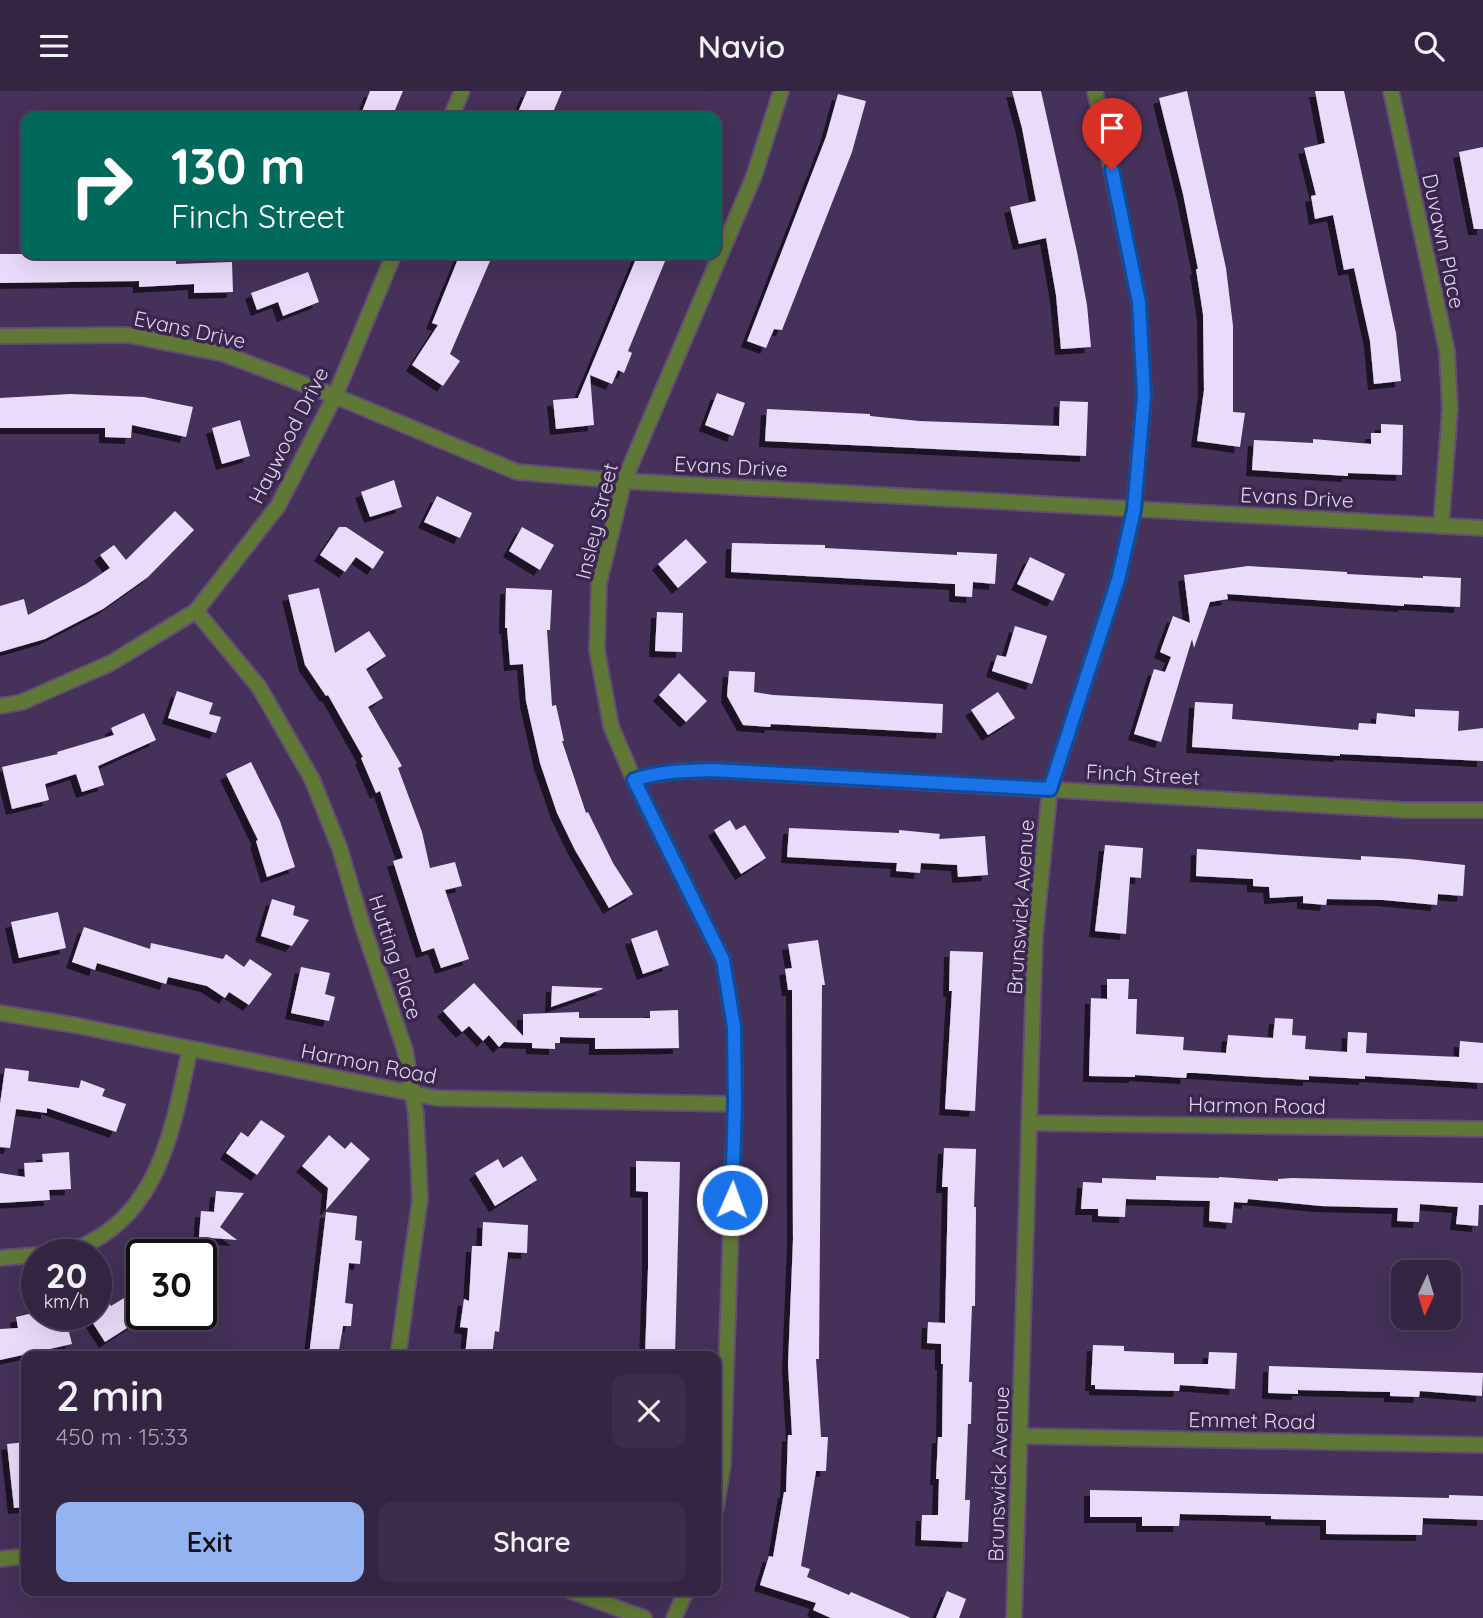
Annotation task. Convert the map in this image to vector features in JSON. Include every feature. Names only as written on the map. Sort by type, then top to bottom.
[{"type":"street","points":[[453,112],[461,91]]},
{"type":"street","name":"Insley Street","points":[[721,253],[754,176],[781,91]]},
{"type":"street","name":"Brunswick Avenue","points":[[1014,1618],[1035,936],[1050,789],[1118,580],[1134,510],[1144,395],[1139,302],[1095,91]]},
{"type":"street","name":"Duvawn Place","points":[[1391,91],[1447,351],[1450,409],[1441,526]]},
{"type":"street","name":"Haywood Drive","points":[[0,706],[22,702],[111,663],[196,611],[278,506],[335,396],[392,259]]},
{"type":"street","name":"Insley Street","points":[[719,259],[624,481],[599,583],[597,650],[611,726],[634,780],[723,960],[734,1027],[735,1104],[721,1477]]},
{"type":"street","name":"Evans Drive","points":[[0,336],[128,335],[224,354],[335,396],[517,472],[624,481],[1483,528]]},
{"type":"street","name":"Hutting Place","points":[[196,611],[259,687],[312,779],[340,849],[405,1050],[414,1095],[420,1199],[399,1351]]},
{"type":"street","name":"Finch Street","points":[[634,780],[678,771],[712,770],[1404,810],[1483,810]]},
{"type":"street","name":"Harmon Road","points":[[0,1013],[74,1025],[414,1095],[447,1099],[735,1104]]},
{"type":"street","points":[[96,1239],[132,1210],[154,1176],[170,1139],[190,1049]]},
{"type":"street","name":"Harmon Road","points":[[1031,1123],[1483,1129]]},
{"type":"street","points":[[0,1258],[21,1256]]},
{"type":"street","name":"Emmet Road","points":[[1020,1436],[1483,1445]]},
{"type":"street","points":[[0,1559],[21,1557]]},
{"type":"street","points":[[585,1596],[644,1618]]},
{"type":"street","points":[[674,1618],[684,1596]]},
{"type":"building","points":[[370,91],[403,91],[394,112],[362,112]]},
{"type":"building","points":[[527,91],[562,91],[553,112],[518,112]]},
{"type":"building","points":[[1012,91],[1041,91],[1077,252],[1087,305],[1091,347],[1061,349],[1056,295],[1046,238],[1019,244],[1010,207],[1036,201]]},
{"type":"building","points":[[1187,91],[1226,268],[1233,326],[1233,412],[1245,413],[1240,447],[1197,441],[1204,390],[1203,314],[1198,269],[1183,194],[1159,98]]},
{"type":"building","points":[[1315,91],[1344,91],[1396,333],[1401,381],[1374,384],[1370,341],[1354,268],[1344,270],[1333,215],[1315,219],[1311,196],[1316,195],[1304,148],[1325,143]]},
{"type":"building","points":[[838,94],[866,101],[852,152],[782,330],[774,329],[766,348],[747,341],[826,137]]},
{"type":"building","points":[[1483,147],[1483,229],[1474,229],[1459,152]]},
{"type":"building","points":[[0,254],[21,254],[21,259],[176,259],[176,264],[232,262],[233,292],[194,293],[194,284],[139,287],[139,281],[0,283]]},
{"type":"building","points":[[458,259],[491,259],[450,354],[460,361],[443,386],[412,365],[438,325],[432,323]]},
{"type":"building","points":[[636,259],[666,259],[628,351],[632,353],[624,373],[618,370],[612,384],[590,375],[594,425],[556,429],[553,400],[578,398]]},
{"type":"building","points":[[308,272],[319,302],[283,316],[278,302],[257,310],[251,293]]},
{"type":"building","points":[[717,393],[745,403],[733,436],[705,425]]},
{"type":"building","points":[[70,394],[144,397],[193,407],[186,437],[132,425],[131,438],[105,437],[105,428],[0,428],[0,398]]},
{"type":"building","points":[[1060,401],[1088,402],[1086,456],[765,441],[767,409],[870,414],[919,421],[1059,426]]},
{"type":"building","points":[[240,420],[250,456],[222,464],[212,428]]},
{"type":"building","points":[[1381,424],[1403,425],[1402,475],[1348,473],[1348,476],[1252,470],[1254,440],[1313,443],[1313,439],[1371,444],[1371,433],[1381,433]]},
{"type":"building","points":[[394,480],[402,507],[370,517],[361,492]]},
{"type":"building","points":[[437,496],[472,513],[460,538],[424,522]]},
{"type":"building","points":[[175,511],[194,530],[148,577],[103,609],[45,639],[0,652],[0,606],[24,599],[28,615],[86,584],[110,568],[100,555],[114,545],[126,560]]},
{"type":"building","points":[[339,527],[346,527],[384,552],[373,569],[356,557],[345,572],[320,555]]},
{"type":"building","points":[[522,527],[554,545],[540,570],[509,551]]},
{"type":"building","points":[[686,539],[707,562],[678,588],[658,564]]},
{"type":"building","points":[[732,543],[825,545],[825,548],[957,555],[957,552],[997,554],[995,584],[973,582],[972,597],[955,596],[955,584],[731,572]]},
{"type":"building","points":[[1030,557],[1065,574],[1053,601],[1017,584]]},
{"type":"building","points":[[1248,566],[1347,574],[1461,578],[1460,607],[1404,606],[1227,594],[1228,599],[1210,602],[1194,648],[1192,639],[1161,742],[1134,734],[1154,669],[1165,672],[1171,657],[1160,652],[1173,616],[1190,623],[1184,575]]},
{"type":"building","points":[[319,588],[335,653],[369,631],[386,656],[366,669],[383,698],[368,707],[402,766],[398,768],[422,832],[430,868],[455,862],[462,886],[445,890],[469,959],[441,968],[434,948],[422,952],[393,861],[403,858],[380,791],[376,793],[361,758],[363,757],[328,695],[326,696],[305,665],[288,595]]},
{"type":"building","points":[[506,588],[552,590],[550,630],[547,630],[552,706],[556,705],[562,741],[586,813],[588,812],[613,863],[633,894],[609,908],[557,813],[540,763],[526,701],[523,664],[510,665],[505,628]]},
{"type":"building","points":[[657,612],[683,613],[682,652],[655,651]]},
{"type":"building","points":[[1015,626],[1047,636],[1032,684],[992,671],[997,655],[1006,657]]},
{"type":"building","points":[[729,671],[755,672],[754,692],[773,695],[943,704],[942,733],[771,724],[770,727],[743,725],[727,696]]},
{"type":"building","points":[[679,673],[707,701],[686,722],[659,695]]},
{"type":"building","points":[[177,691],[213,703],[209,714],[221,717],[216,733],[168,718]]},
{"type":"building","points":[[998,692],[1015,718],[988,735],[971,710]]},
{"type":"building","points":[[1195,702],[1233,704],[1232,719],[1358,730],[1359,723],[1376,724],[1377,713],[1415,717],[1415,709],[1459,711],[1458,731],[1483,728],[1483,761],[1192,747]]},
{"type":"building","points":[[144,713],[156,740],[98,766],[104,785],[82,792],[76,774],[45,784],[49,800],[12,809],[2,767],[58,754],[57,752],[114,735],[111,728]]},
{"type":"building","points":[[251,762],[280,821],[295,867],[267,877],[256,841],[258,840],[226,774]]},
{"type":"building","points":[[730,820],[736,830],[745,825],[766,858],[741,874],[714,830]]},
{"type":"building","points":[[789,828],[899,833],[899,830],[940,834],[939,839],[985,836],[988,875],[958,877],[957,865],[921,863],[920,873],[896,871],[897,863],[787,857]]},
{"type":"building","points":[[1105,845],[1143,848],[1141,878],[1130,877],[1126,934],[1095,931]]},
{"type":"building","points":[[1197,849],[1361,860],[1361,856],[1465,865],[1463,896],[1438,894],[1437,905],[1327,899],[1326,905],[1303,903],[1303,896],[1270,898],[1269,887],[1253,886],[1253,879],[1196,876]]},
{"type":"building","points":[[272,899],[295,906],[293,915],[309,920],[292,946],[261,936]]},
{"type":"building","points":[[58,912],[66,948],[19,958],[11,922]]},
{"type":"building","points":[[84,927],[150,949],[151,943],[223,959],[226,954],[244,967],[250,959],[272,974],[249,1005],[229,992],[225,998],[207,986],[168,977],[166,984],[97,963],[95,970],[72,962]]},
{"type":"building","points":[[657,930],[669,965],[643,974],[631,939]]},
{"type":"building","points":[[818,940],[825,985],[822,985],[819,1359],[816,1359],[821,1437],[828,1437],[826,1471],[816,1471],[801,1566],[810,1569],[807,1577],[849,1595],[851,1592],[911,1618],[831,1618],[813,1610],[816,1603],[760,1585],[769,1556],[773,1557],[786,1492],[788,1435],[792,1435],[788,1365],[793,1240],[792,990],[788,990],[785,969],[792,968],[788,944]]},
{"type":"building","points":[[950,951],[983,952],[975,1111],[945,1109],[952,991],[949,991]]},
{"type":"building","points":[[301,967],[330,973],[325,994],[335,997],[329,1021],[291,1013]]},
{"type":"building","points":[[1107,979],[1129,979],[1128,999],[1137,999],[1136,1034],[1184,1037],[1183,1050],[1226,1053],[1228,1035],[1273,1038],[1275,1018],[1293,1019],[1292,1035],[1306,1036],[1305,1049],[1347,1052],[1348,1032],[1367,1033],[1366,1053],[1459,1057],[1460,1041],[1483,1043],[1483,1083],[1365,1076],[1365,1079],[1309,1076],[1309,1080],[1196,1073],[1187,1073],[1186,1078],[1089,1076],[1091,998],[1107,999]]},
{"type":"building","points":[[474,983],[523,1036],[523,1014],[579,1012],[579,1018],[650,1018],[650,1011],[678,1010],[679,1048],[595,1049],[595,1038],[560,1037],[560,1043],[555,1043],[555,1049],[532,1048],[532,1043],[504,1042],[499,1047],[489,1035],[483,1041],[469,1026],[462,1032],[443,1011]]},
{"type":"building","points":[[552,986],[602,988],[603,989],[551,1007]]},
{"type":"building","points":[[5,1068],[29,1071],[28,1081],[79,1088],[81,1080],[105,1089],[102,1096],[126,1104],[116,1132],[47,1108],[47,1113],[16,1109],[10,1148],[0,1147],[0,1104]]},
{"type":"building","points":[[261,1120],[285,1136],[257,1175],[226,1153],[241,1132],[248,1137]]},
{"type":"building","points":[[329,1135],[345,1149],[351,1142],[370,1159],[326,1210],[328,1188],[302,1166]]},
{"type":"building","points":[[944,1148],[976,1149],[975,1306],[972,1306],[969,1382],[972,1382],[971,1424],[968,1424],[965,1500],[970,1500],[968,1542],[921,1540],[922,1515],[938,1515],[939,1479],[936,1479],[938,1437],[942,1437],[943,1364],[941,1344],[927,1343],[928,1322],[945,1323],[948,1187],[942,1187]]},
{"type":"building","points":[[69,1152],[71,1189],[49,1190],[50,1200],[0,1203],[0,1173],[25,1177],[24,1163],[43,1162],[42,1154]]},
{"type":"building","points":[[522,1156],[537,1180],[495,1206],[475,1173],[498,1159],[503,1168]]},
{"type":"building","points":[[636,1161],[680,1162],[675,1351],[645,1351],[648,1192],[636,1191]]},
{"type":"building","points":[[1156,1176],[1278,1181],[1292,1178],[1483,1183],[1483,1205],[1479,1205],[1478,1226],[1456,1224],[1458,1207],[1420,1204],[1419,1222],[1397,1221],[1398,1208],[1321,1206],[1248,1199],[1247,1203],[1234,1202],[1232,1223],[1209,1221],[1210,1201],[1126,1199],[1125,1217],[1098,1216],[1098,1209],[1081,1209],[1083,1182],[1102,1183],[1102,1178],[1156,1180]]},
{"type":"building","points":[[216,1191],[244,1193],[220,1227],[237,1240],[199,1237],[201,1211],[214,1212]]},
{"type":"building","points":[[326,1212],[357,1216],[355,1240],[362,1241],[360,1264],[349,1263],[345,1303],[353,1304],[351,1326],[343,1326],[339,1351],[310,1351]]},
{"type":"building","points":[[483,1222],[528,1225],[527,1253],[508,1252],[499,1332],[495,1331],[493,1351],[466,1351],[468,1328],[460,1327],[464,1299],[469,1301],[472,1246],[482,1246]]},
{"type":"building","points":[[126,1297],[126,1329],[105,1342],[97,1330],[112,1330],[112,1305]]},
{"type":"building","points":[[21,1316],[21,1330],[68,1330],[72,1344],[40,1351],[21,1351],[21,1355],[0,1360],[0,1329],[18,1328],[16,1317]]},
{"type":"building","points":[[1093,1345],[1124,1346],[1124,1351],[1174,1353],[1174,1364],[1208,1364],[1209,1352],[1237,1353],[1235,1389],[1180,1385],[1179,1391],[1095,1389],[1095,1385],[1091,1385]]},
{"type":"building","points":[[1269,1366],[1483,1373],[1482,1396],[1420,1391],[1419,1397],[1390,1396],[1390,1392],[1298,1390],[1298,1394],[1268,1393]]},
{"type":"building","points":[[21,1443],[21,1507],[14,1508],[7,1444]]},
{"type":"building","points":[[1090,1490],[1449,1498],[1449,1495],[1483,1496],[1483,1520],[1423,1518],[1422,1535],[1326,1534],[1326,1520],[1271,1519],[1271,1516],[1180,1514],[1179,1526],[1142,1526],[1142,1517],[1090,1517]]},
{"type":"building","points":[[947,1591],[966,1599],[959,1618],[936,1618]]},
{"type":"route","points":[[732,1200],[734,1027],[723,960],[634,780],[678,771],[712,770],[1050,789],[1118,580],[1134,510],[1144,395],[1139,302],[1112,170]]}]
